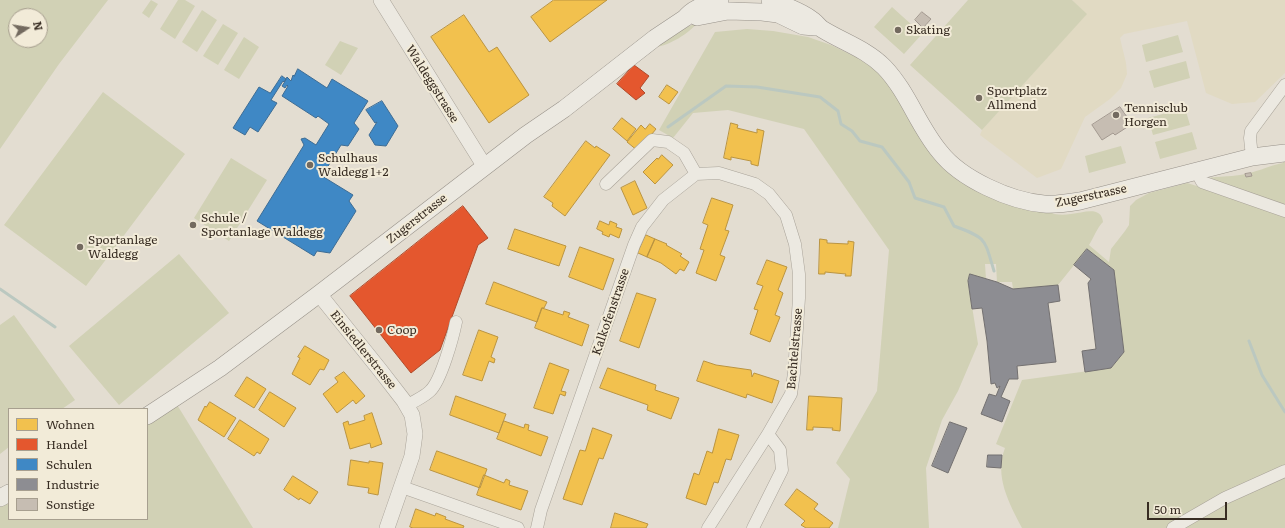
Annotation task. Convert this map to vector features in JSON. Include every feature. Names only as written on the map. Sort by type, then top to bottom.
[{"type":"main road","name":"Zugerstrasse","points":[[148,415],[220,368],[526,135],[564,109],[655,38],[685,18],[689,13],[700,7],[720,0]]},
{"type":"main road","name":"Zugerstrasse","points":[[685,18],[728,11],[744,11],[779,4],[803,26],[821,28],[867,53],[882,66],[897,82],[937,148],[954,166],[980,183],[1013,197],[1033,203],[1058,205],[1080,201],[1196,170],[1252,157],[1285,153]]},
{"type":"street","name":"Waldeggstrasse","points":[[381,0],[485,167]]},
{"type":"street","points":[[1252,157],[1250,131],[1285,85]]},
{"type":"street","points":[[606,184],[652,140],[668,142],[684,152],[696,174]]},
{"type":"street","points":[[1196,170],[1202,182],[1285,211]]},
{"type":"street","name":"Bachtelstrasse","points":[[696,174],[719,173],[755,184],[769,194],[786,215],[795,244],[799,274],[799,298],[794,373],[791,394],[768,434],[708,528]]},
{"type":"street","name":"Kalkofenstrasse","points":[[537,528],[544,503],[634,245],[642,227],[663,200],[696,174]]},
{"type":"street","name":"Einsiedlerstrasse","points":[[319,294],[380,370],[412,415],[415,434],[412,456],[387,528]]},
{"type":"street","points":[[407,406],[431,391],[436,384],[453,339],[456,322]]},
{"type":"street","points":[[752,528],[782,470],[780,450],[768,434]]},
{"type":"street","points":[[1173,528],[1225,498],[1285,471]]},
{"type":"street","points":[[402,487],[518,528]]},
{"type":"shaded area","points":[[1072,0],[1285,0],[1285,73],[1255,102],[1232,104],[1206,93],[1187,21],[1124,34],[1120,38],[1127,74],[1121,88],[1110,99],[1085,117],[1061,169],[1037,178],[980,135],[982,130],[1086,14]]},
{"type":"green space","points":[[0,0],[108,0],[59,64],[0,149]]},
{"type":"green space","points":[[151,0],[158,4],[149,18],[142,13]]},
{"type":"green space","points":[[178,0],[185,0],[195,6],[175,39],[160,29]]},
{"type":"green space","name":"Sportplatz Allmend","points":[[968,0],[1072,0],[1087,14],[982,130],[910,65]]},
{"type":"green space","name":"Skating","points":[[892,7],[922,34],[904,54],[874,27]]},
{"type":"green space","points":[[202,10],[217,20],[197,52],[182,42]]},
{"type":"green space","points":[[697,23],[689,31],[678,38],[656,47],[682,29]]},
{"type":"green space","points":[[223,24],[238,33],[218,65],[203,56]]},
{"type":"green space","points":[[747,29],[773,31],[808,37],[831,45],[870,64],[885,78],[928,149],[1054,214],[1067,215],[1091,211],[1099,213],[1103,222],[1097,229],[1089,245],[1109,262],[1111,249],[1129,225],[1130,206],[1136,200],[1149,193],[1187,183],[1210,190],[1208,178],[1246,174],[1283,163],[1283,160],[1285,160],[1285,528],[1022,528],[1004,489],[1001,469],[1005,448],[996,444],[1022,380],[1111,368],[1124,352],[1114,270],[1087,249],[1058,285],[1013,289],[1012,282],[997,282],[996,264],[985,264],[986,279],[968,281],[978,344],[958,391],[942,420],[926,468],[929,528],[838,528],[850,479],[836,463],[877,391],[889,250],[804,129],[728,110],[693,113],[673,138],[659,130],[715,32]]},
{"type":"green space","points":[[1178,35],[1183,52],[1146,62],[1142,45]]},
{"type":"green space","points":[[244,37],[259,47],[239,79],[224,70]]},
{"type":"green space","points":[[340,41],[358,48],[341,75],[325,65]]},
{"type":"green space","points":[[1186,61],[1190,78],[1154,88],[1149,71]]},
{"type":"green space","points":[[103,92],[185,154],[86,286],[4,225]]},
{"type":"green space","points":[[1185,108],[1190,125],[1153,135],[1148,118]]},
{"type":"green space","points":[[1192,132],[1197,149],[1160,159],[1155,142]]},
{"type":"green space","points":[[1121,146],[1126,163],[1089,173],[1085,156]]},
{"type":"green space","points":[[231,158],[267,180],[229,241],[194,218]]},
{"type":"green space","points":[[179,254],[229,313],[119,405],[69,346]]},
{"type":"green space","points":[[14,315],[75,400],[63,408],[8,408],[8,448],[0,454],[0,325]]},
{"type":"green space","points":[[171,395],[253,528],[0,528],[0,503],[8,499],[8,520],[148,520],[148,413]]},
{"type":"building: Wohnen","points":[[554,0],[607,0],[550,42],[531,17]]},
{"type":"building: Wohnen","points":[[464,15],[489,52],[497,47],[529,95],[489,123],[431,37]]},
{"type":"building: Wohnen","points":[[667,85],[678,92],[669,104],[659,97]]},
{"type":"building: Wohnen","points":[[622,118],[636,129],[627,141],[613,129]]},
{"type":"building: Wohnen","points":[[731,123],[738,125],[737,128],[757,133],[757,129],[764,131],[758,166],[751,164],[751,161],[731,157],[731,160],[724,158]]},
{"type":"building: Wohnen","points":[[650,124],[656,129],[638,151],[627,142],[641,125],[645,129]]},
{"type":"building: Wohnen","points":[[586,141],[595,148],[596,146],[610,155],[565,216],[552,206],[553,203],[544,197]]},
{"type":"building: Wohnen","points":[[662,155],[673,165],[655,184],[643,172]]},
{"type":"building: Wohnen","points":[[635,181],[647,208],[633,215],[621,188]]},
{"type":"building: Wohnen","points":[[712,198],[733,205],[725,230],[729,231],[720,255],[725,257],[716,281],[696,273],[704,250],[700,249],[708,225],[703,223]]},
{"type":"building: Wohnen","points":[[600,221],[609,225],[610,221],[617,224],[616,227],[622,229],[619,238],[610,234],[609,237],[602,234],[603,232],[597,229]]},
{"type":"building: Wohnen","points":[[515,229],[566,246],[559,266],[508,249]]},
{"type":"building: Wohnen","points":[[646,235],[655,239],[647,257],[638,253]]},
{"type":"building: Wohnen","points":[[655,239],[667,244],[666,245],[682,254],[680,256],[689,262],[684,271],[680,269],[676,274],[661,263],[647,257]]},
{"type":"building: Wohnen","points":[[820,239],[827,240],[827,243],[848,244],[848,241],[854,242],[851,276],[845,276],[846,274],[825,272],[825,274],[819,274]]},
{"type":"building: Wohnen","points":[[580,247],[614,259],[603,290],[569,277]]},
{"type":"building: Wohnen","points":[[767,260],[787,267],[778,290],[783,293],[775,315],[780,317],[770,342],[750,334],[758,310],[754,309],[763,286],[757,284]]},
{"type":"building: Wohnen","points":[[494,282],[547,302],[544,308],[542,308],[537,322],[486,304]]},
{"type":"building: Wohnen","points":[[637,293],[656,299],[639,348],[620,341]]},
{"type":"building: Wohnen","points":[[542,308],[563,315],[564,311],[570,313],[568,317],[589,325],[582,346],[535,328]]},
{"type":"building: Wohnen","points":[[479,330],[498,337],[491,357],[495,359],[494,363],[489,361],[482,381],[463,375]]},
{"type":"building: Wohnen","points":[[305,346],[329,360],[324,370],[320,369],[310,385],[292,374],[300,358],[298,357]]},
{"type":"building: Wohnen","points":[[704,361],[716,365],[751,370],[752,377],[754,373],[779,381],[772,403],[747,394],[746,398],[697,381]]},
{"type":"building: Wohnen","points":[[550,363],[569,370],[561,391],[566,392],[565,396],[560,394],[553,414],[534,408]]},
{"type":"building: Wohnen","points":[[608,368],[656,385],[655,390],[679,398],[671,419],[647,410],[648,405],[600,388]]},
{"type":"building: Wohnen","points":[[344,372],[365,396],[356,404],[353,400],[337,413],[323,394],[338,382],[335,378]]},
{"type":"building: Wohnen","points":[[247,377],[266,389],[254,408],[235,396]]},
{"type":"building: Wohnen","points":[[270,392],[296,408],[284,427],[259,410]]},
{"type":"building: Wohnen","points":[[456,396],[506,414],[499,433],[450,415]]},
{"type":"building: Wohnen","points":[[809,396],[842,398],[840,431],[832,430],[833,428],[813,427],[813,430],[807,430]]},
{"type":"building: Wohnen","points":[[210,402],[236,418],[224,437],[198,420],[205,406],[206,407]]},
{"type":"building: Wohnen","points":[[372,413],[382,444],[371,448],[370,443],[350,449],[343,423],[348,421],[349,425],[365,420],[364,416]]},
{"type":"building: Wohnen","points":[[240,420],[269,439],[260,454],[257,452],[254,456],[228,439]]},
{"type":"building: Wohnen","points":[[504,421],[524,428],[525,424],[529,425],[528,430],[548,437],[541,456],[497,439]]},
{"type":"building: Wohnen","points":[[593,428],[612,435],[603,459],[599,458],[582,505],[563,499],[580,450],[585,451]]},
{"type":"building: Wohnen","points":[[719,429],[739,435],[731,460],[726,459],[718,483],[714,482],[706,505],[686,498],[694,473],[699,475],[707,451],[712,453]]},
{"type":"building: Wohnen","points":[[437,451],[487,469],[480,488],[430,470]]},
{"type":"building: Wohnen","points":[[351,460],[369,463],[369,461],[383,463],[378,495],[368,493],[369,488],[348,485]]},
{"type":"building: Wohnen","points":[[484,475],[504,483],[506,479],[510,481],[509,485],[528,491],[521,510],[477,495]]},
{"type":"building: Wohnen","points":[[293,476],[318,492],[310,504],[300,498],[299,500],[284,490]]},
{"type":"building: Wohnen","points":[[797,489],[818,504],[814,509],[833,523],[829,528],[806,528],[801,525],[805,521],[785,505]]},
{"type":"building: Wohnen","points":[[416,509],[435,516],[436,513],[446,517],[445,519],[464,526],[463,528],[410,527]]},
{"type":"building: Wohnen","points":[[615,513],[648,524],[646,528],[611,528]]},
{"type":"building: Handel","points":[[634,65],[649,76],[640,88],[645,93],[636,100],[617,84]]},
{"type":"building: Handel","points":[[463,206],[488,238],[478,245],[440,350],[411,373],[350,296]]},
{"type":"building: Schulen","name":"Schulhaus Waldegg 1+2","points":[[298,69],[327,88],[332,79],[368,101],[354,123],[359,129],[348,146],[341,145],[322,176],[353,195],[349,201],[356,211],[330,253],[317,251],[314,256],[257,221],[304,145],[301,139],[305,138],[316,145],[329,124],[318,116],[316,118],[282,96],[288,86],[287,85],[285,88],[282,86],[287,77],[291,81],[293,75],[294,76]]},
{"type":"building: Schulen","points":[[282,76],[286,79],[284,82],[283,81],[271,100],[277,103],[258,132],[250,127],[245,135],[233,128],[259,87],[270,93]]},
{"type":"building: Schulen","points":[[382,101],[398,126],[386,146],[375,145],[369,135],[377,122],[375,123],[366,110]]},
{"type":"building: Industrie","points":[[1087,249],[1114,270],[1124,352],[1111,368],[1085,372],[1082,351],[1096,349],[1088,283],[1091,279],[1074,265]]},
{"type":"building: Industrie","points":[[970,274],[997,282],[1013,289],[1058,285],[1060,301],[1048,303],[1056,362],[1017,366],[1018,379],[1009,379],[1001,397],[1010,401],[1002,422],[981,414],[989,394],[996,396],[1000,386],[997,388],[995,383],[991,384],[982,308],[972,309],[968,281]]},
{"type":"building: Industrie","points":[[950,422],[967,428],[948,473],[932,466]]},
{"type":"building: Industrie","points":[[988,455],[1002,455],[1001,468],[987,467]]},
{"type":"building: Sonstige","points":[[922,12],[931,19],[923,28],[915,20]]},
{"type":"building: Sonstige","name":"Tennisclub Horgen","points":[[1120,107],[1132,124],[1115,135],[1113,133],[1102,140],[1092,125]]},
{"type":"building: Sonstige","points":[[1251,173],[1252,176],[1246,177],[1245,174]]},
{"type":"waterway","points":[[668,127],[726,86],[757,87],[820,97],[838,111],[841,124],[852,131],[860,141],[882,147],[909,182],[915,198],[944,207],[954,226],[973,233],[979,237],[986,245],[994,271]]},
{"type":"waterway","points":[[0,289],[55,327]]},
{"type":"waterway","points":[[1249,341],[1262,375],[1285,412]]},
{"type":"place","name":"Skating","points":[[898,30]]},
{"type":"place","name":"Sportplatz Allmend","points":[[979,98]]},
{"type":"place","name":"Tennisclub Horgen","points":[[1116,115]]},
{"type":"place","name":"Schulhaus Waldegg 1+2","points":[[310,165]]},
{"type":"place","name":"Schule / Sportanlage Waldegg","points":[[193,225]]},
{"type":"place","name":"Sportanlage Waldegg","points":[[80,247]]},
{"type":"place","name":"Coop","points":[[379,330]]}]
